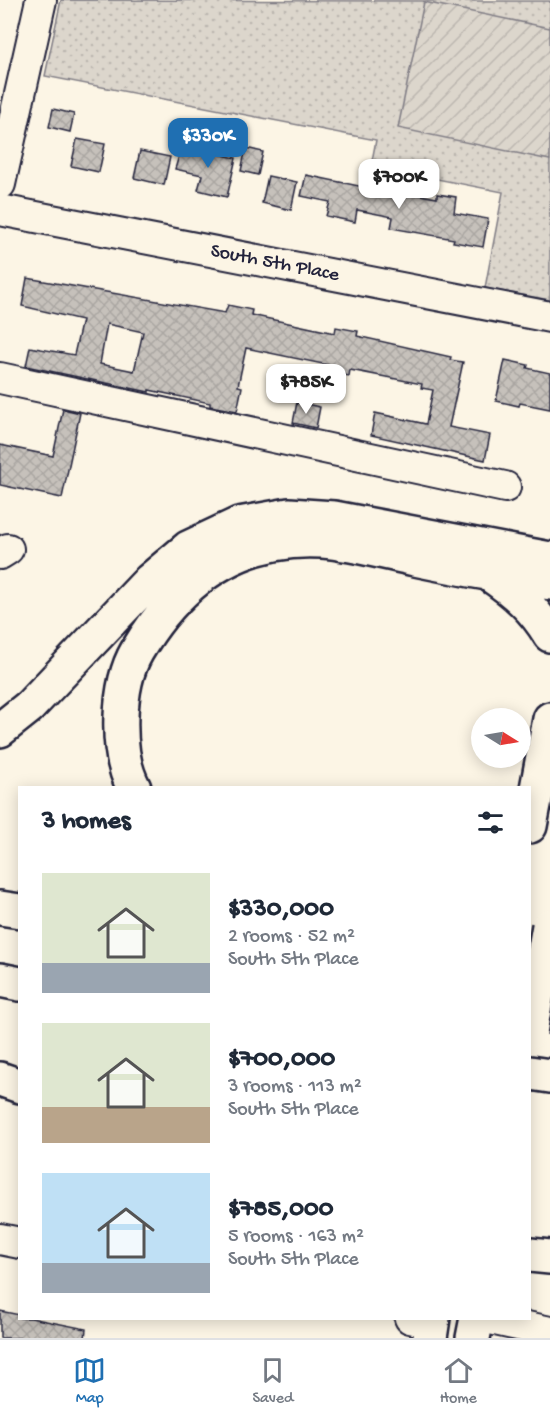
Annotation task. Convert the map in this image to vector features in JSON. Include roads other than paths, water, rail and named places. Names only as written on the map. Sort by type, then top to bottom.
[{"type":"main road","points":[[0,730],[28,707],[150,580],[188,548],[239,524],[289,515],[334,518],[550,559]]},
{"type":"main road","points":[[133,786],[124,753],[120,723],[124,689],[134,656],[151,626],[181,594],[229,557],[260,545],[290,541],[323,541],[487,573],[550,582]]},
{"type":"main road","points":[[487,573],[516,593],[536,612],[550,635]]},
{"type":"main road","points":[[531,821],[550,719]]},
{"type":"main road","points":[[0,908],[18,911]]},
{"type":"main road","points":[[531,1027],[550,924]]},
{"type":"main road","points":[[0,980],[18,984]]},
{"type":"main road","points":[[531,999],[550,1003]]},
{"type":"main road","points":[[531,1072],[550,1076]]},
{"type":"main road","points":[[0,1079],[18,1085]]},
{"type":"main road","points":[[531,1256],[550,1257]]},
{"type":"main road","points":[[473,1338],[477,1320]]},
{"type":"street","points":[[0,184],[38,1]]},
{"type":"street","name":"South 5th Place","points":[[0,210],[550,317]]},
{"type":"street","points":[[0,378],[505,487]]},
{"type":"street","points":[[0,1239],[18,1243]]},
{"type":"street","points":[[495,1320],[550,1332]]}]
